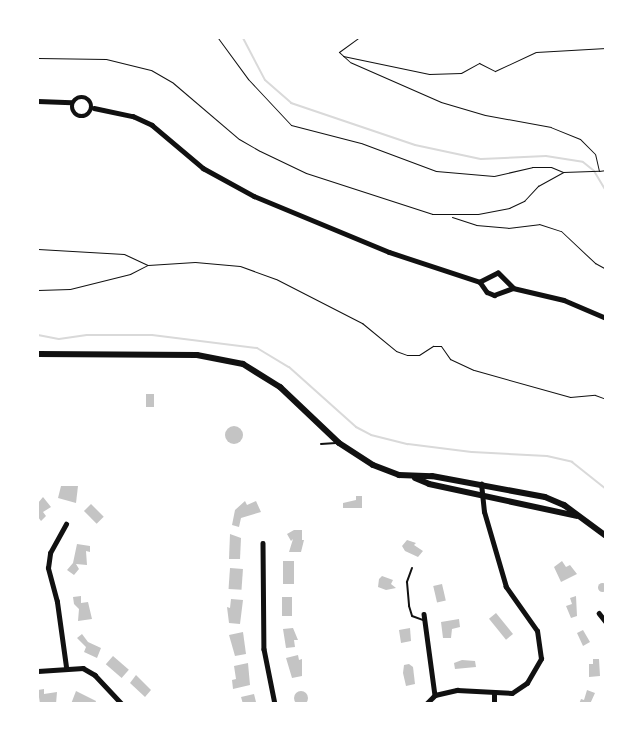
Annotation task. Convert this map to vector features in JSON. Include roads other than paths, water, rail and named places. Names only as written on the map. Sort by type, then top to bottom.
[{"type":"main road","points":[[38,354],[198,355],[243,364],[280,387],[339,443],[373,465],[412,476],[481,484],[545,497],[580,517],[606,536]]},
{"type":"main road","points":[[412,476],[429,484],[580,517]]},
{"type":"street","points":[[38,101],[71,102],[84,98],[94,108],[126,114],[152,125],[202,168],[254,196],[389,252],[480,282],[487,292],[494,295],[512,288]]},
{"type":"street","points":[[71,102],[71,107],[77,115],[86,115],[94,108]]},
{"type":"street","points":[[480,282],[498,273],[512,288],[564,300],[606,318]]},
{"type":"street","points":[[426,704],[435,695],[466,689],[494,694],[512,693],[528,683],[538,668],[541,650],[537,631],[506,587],[482,496],[481,484]]},
{"type":"street","points":[[66,524],[50,553],[48,568],[57,602],[66,667]]},
{"type":"street","points":[[263,543],[264,649],[275,704]]},
{"type":"street","points":[[599,613],[606,622]]},
{"type":"street","points":[[424,614],[435,695]]},
{"type":"street","points":[[38,671],[66,667],[83,668],[95,675],[122,704]]},
{"type":"street","points":[[494,694],[494,704]]},
{"type":"lane","points":[[322,444],[339,443]]},
{"type":"lane","points":[[412,568],[407,582],[409,606],[415,619],[425,621]]},
{"type":"waterway","points":[[243,38],[265,80],[291,103],[415,145],[481,159],[546,156],[583,162],[594,171],[606,191]]},
{"type":"waterway","points":[[38,335],[59,339],[87,335],[152,335],[257,348],[289,367],[356,427],[371,435],[408,444],[472,452],[547,456],[572,462],[606,489]]}]
